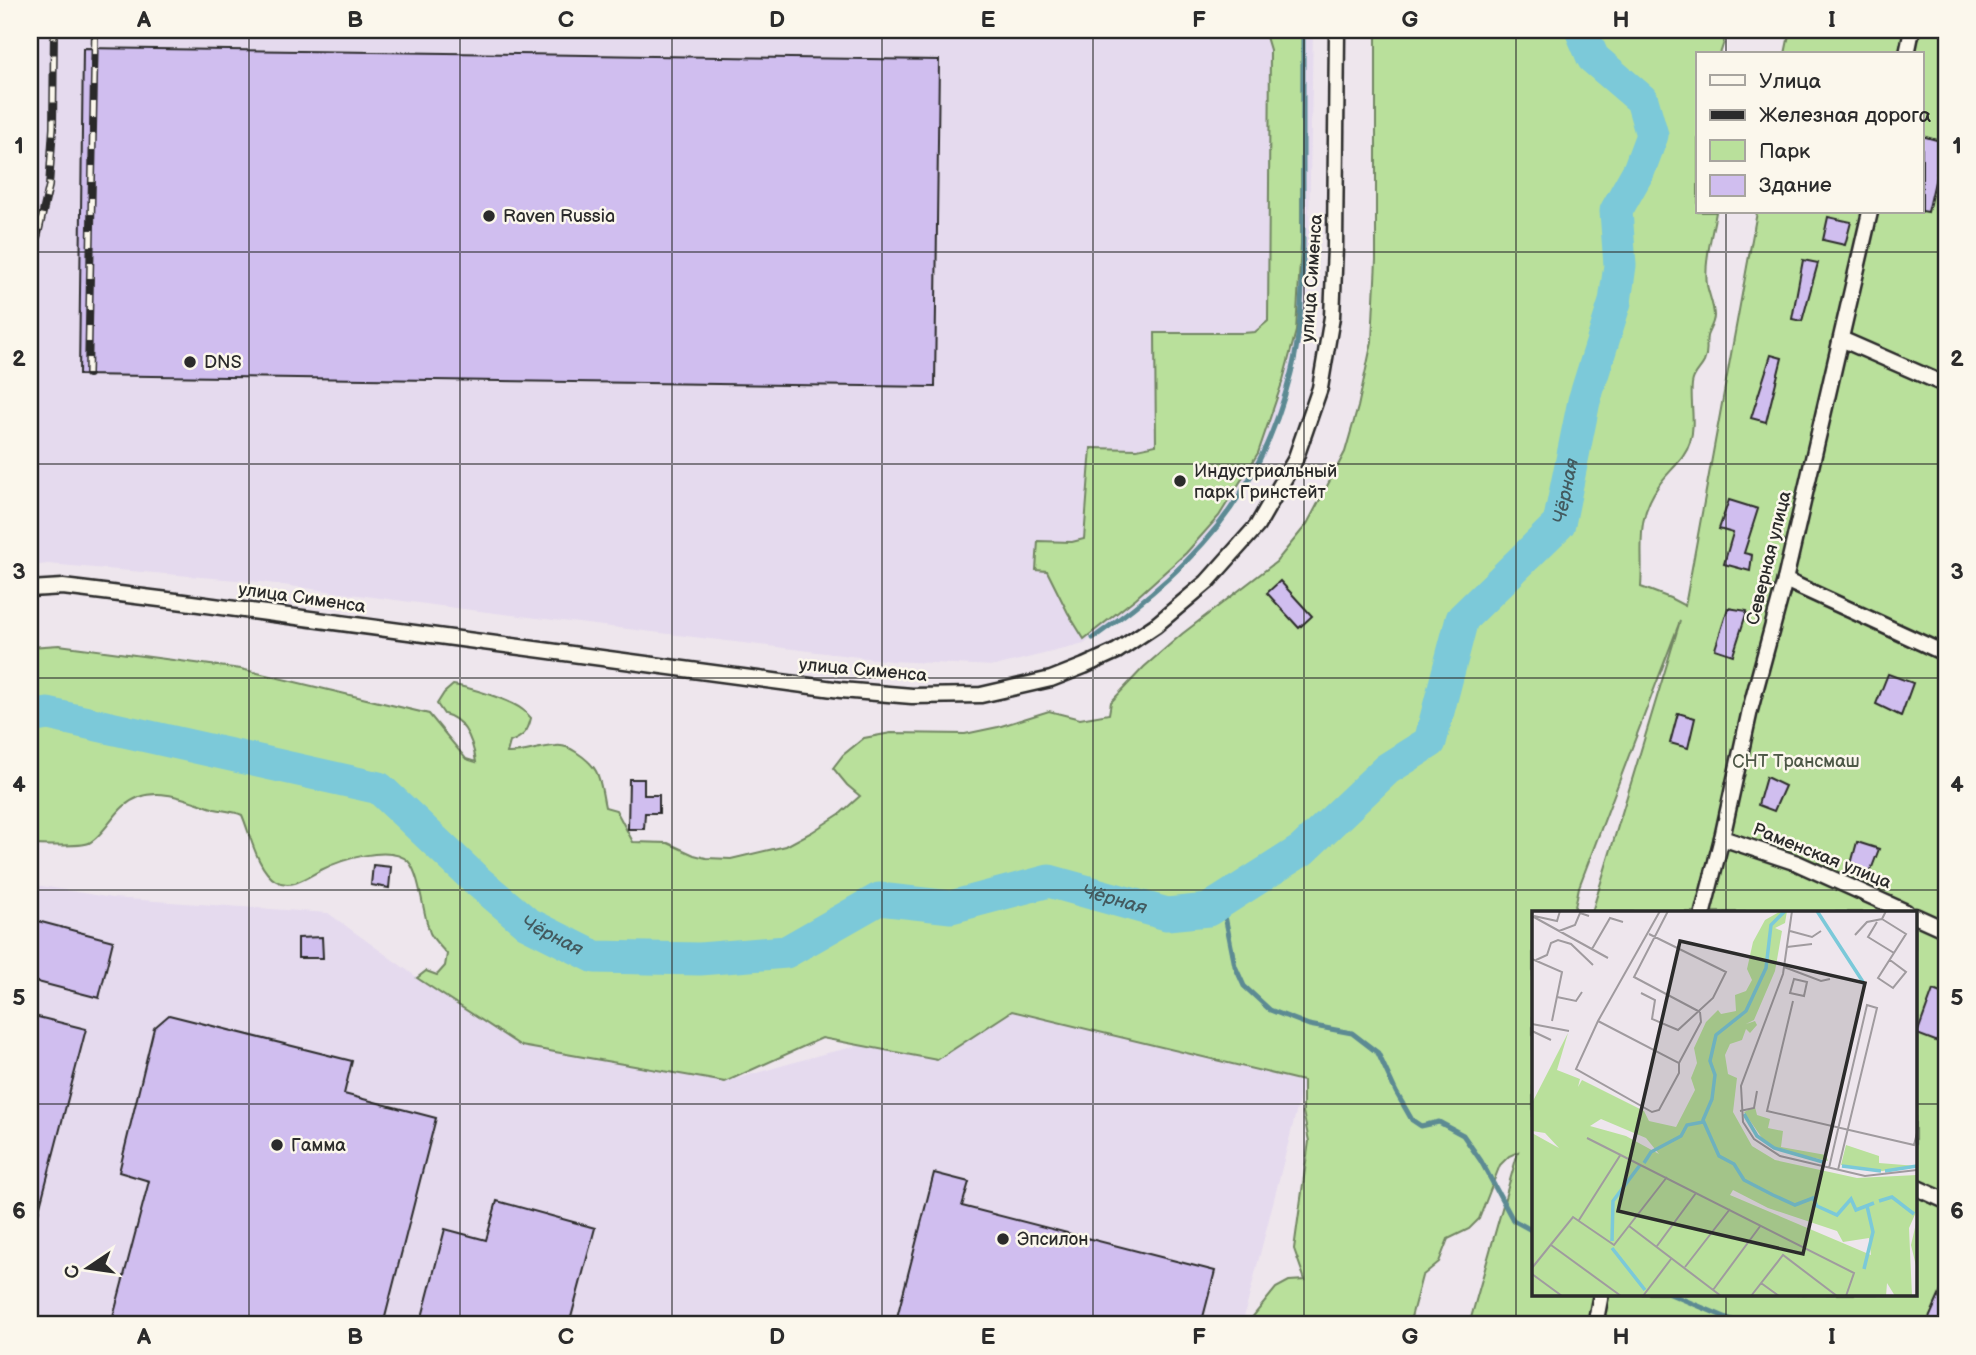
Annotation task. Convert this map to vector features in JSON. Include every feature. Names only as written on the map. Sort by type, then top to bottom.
[{"type":"street","name":"улица Сименса","points":[[30,589],[63,587],[841,690],[912,696],[981,695],[1051,679],[1084,666],[1117,651],[1156,625],[1207,582],[1257,526],[1295,460],[1320,388],[1332,317],[1337,30]]},
{"type":"street","points":[[1906,52],[1912,30]]},
{"type":"street","name":"Северная улица","points":[[1703,911],[1750,710],[1785,580],[1870,214]]},
{"type":"street","points":[[1841,339],[1946,385]]},
{"type":"street","points":[[1785,580],[1946,654]]},
{"type":"street","name":"Раменская улица","points":[[1722,838],[1797,863],[1904,911]]},
{"type":"street","points":[[1916,916],[1946,930]]},
{"type":"street","points":[[1916,1187],[1946,1201]]},
{"type":"street","points":[[1595,1325],[1601,1296]]},
{"type":"shaded area","points":[[30,30],[1313,30],[1307,325],[1266,454],[1225,519],[1157,585],[1084,644],[995,666],[891,661],[260,582],[48,564],[30,566]]},
{"type":"shaded area","points":[[30,884],[112,898],[328,913],[418,978],[521,1046],[725,1082],[823,1054],[1011,1011],[1304,1081],[1242,1325],[30,1325]]},
{"type":"green space","points":[[1264,30],[1302,30],[1301,245],[1296,331],[1283,380],[1258,453],[1219,516],[1186,553],[1136,598],[1084,639],[1047,571],[1036,570],[1038,541],[1072,542],[1084,539],[1091,448],[1137,449],[1156,445],[1155,333],[1255,332],[1268,321],[1270,50]]},
{"type":"green space","name":"СНТ Трансмаш","points":[[1376,30],[1728,30],[1721,52],[1696,52],[1696,214],[1716,214],[1706,276],[1714,319],[1707,336],[1705,358],[1693,381],[1693,428],[1690,442],[1651,498],[1642,534],[1641,587],[1685,606],[1757,214],[1924,214],[1924,52],[1785,52],[1790,30],[1946,30],[1946,1325],[1469,1325],[1518,1152],[1500,1165],[1479,1219],[1469,1229],[1448,1239],[1439,1262],[1422,1276],[1409,1325],[1246,1325],[1276,1288],[1289,1281],[1305,1280],[1294,1249],[1309,1141],[1303,1112],[1303,1081],[1012,1011],[937,1060],[822,1038],[725,1082],[521,1046],[417,978],[426,971],[437,975],[445,966],[447,954],[430,933],[412,867],[400,856],[365,855],[329,866],[299,882],[282,883],[269,876],[264,869],[242,815],[180,797],[156,794],[133,799],[89,843],[30,845],[30,647],[59,645],[241,669],[429,714],[466,759],[476,762],[473,747],[463,726],[444,714],[437,704],[453,685],[479,691],[517,706],[531,718],[524,733],[510,742],[507,753],[564,746],[591,764],[598,775],[605,807],[616,810],[633,842],[668,843],[694,855],[731,859],[786,846],[841,813],[860,796],[833,768],[843,755],[864,738],[891,733],[965,734],[1049,711],[1080,719],[1109,714],[1111,702],[1144,667],[1182,634],[1276,562],[1307,524],[1345,452],[1372,341],[1376,260]]},
{"type":"building","points":[[83,48],[939,60],[935,387],[79,375]]},
{"type":"building","points":[[1924,137],[1944,142],[1928,212],[1924,211]]},
{"type":"building","points":[[1828,217],[1851,222],[1845,245],[1823,240]]},
{"type":"building","points":[[1803,260],[1818,263],[1802,321],[1792,319]]},
{"type":"building","points":[[1771,355],[1782,358],[1766,422],[1751,418]]},
{"type":"building","points":[[1729,500],[1758,509],[1744,553],[1752,555],[1750,571],[1724,564],[1733,533],[1719,529]]},
{"type":"building","points":[[1280,581],[1312,616],[1299,628],[1267,593]]},
{"type":"building","points":[[1728,608],[1747,611],[1733,655],[1715,649]]},
{"type":"building","points":[[1888,674],[1913,683],[1901,716],[1876,704]]},
{"type":"building","points":[[1678,713],[1695,718],[1688,748],[1670,743]]},
{"type":"building","points":[[1766,777],[1785,786],[1774,811],[1758,805]]},
{"type":"building","points":[[629,779],[644,779],[644,795],[659,795],[659,813],[645,813],[644,829],[628,829]]},
{"type":"building","points":[[1857,842],[1879,849],[1869,875],[1851,864]]},
{"type":"building","points":[[373,865],[391,867],[389,888],[371,885]]},
{"type":"building","points":[[30,919],[113,941],[99,998],[30,980]]},
{"type":"building","points":[[322,937],[323,958],[298,958],[298,938]]},
{"type":"building","points":[[1933,990],[1946,995],[1946,1045],[1917,1034]]},
{"type":"building","points":[[30,1015],[86,1029],[35,1225],[30,1225]]},
{"type":"building","name":"Гамма","points":[[169,1015],[352,1061],[344,1094],[436,1118],[383,1325],[111,1325],[149,1181],[119,1172],[154,1028]]},
{"type":"building","name":"Эпсилон","points":[[934,1173],[969,1182],[962,1206],[1215,1271],[1201,1325],[895,1325]]},
{"type":"building","points":[[497,1201],[595,1228],[569,1325],[420,1325],[445,1229],[486,1240]]},
{"type":"building","points":[[1946,1280],[1946,1325],[1926,1325]]},
{"type":"waterway","points":[[1093,638],[1168,579],[1217,527],[1250,477],[1267,444],[1280,409],[1295,355],[1302,297],[1303,30]]},
{"type":"waterway","name":"Чёрная","points":[[30,717],[48,714],[379,788],[475,879],[527,923],[595,957],[700,959],[786,952],[879,899],[951,907],[1049,881],[1167,914],[1208,910],[1302,850],[1387,769],[1430,742],[1462,619],[1559,524],[1584,401],[1615,302],[1620,265],[1616,211],[1639,170],[1652,135],[1642,100],[1593,58],[1581,30]]},
{"type":"waterway","points":[[1222,901],[1235,966],[1244,986],[1270,1010],[1309,1025],[1352,1033],[1378,1053],[1412,1120],[1421,1126],[1439,1122],[1463,1135],[1481,1161],[1513,1220],[1532,1230]]},
{"type":"waterway","points":[[1675,1296],[1744,1325]]},
{"type":"railway","points":[[30,260],[49,186],[53,128],[54,30]]},
{"type":"railway","points":[[88,374],[95,30]]},
{"type":"place","name":"Raven Russia","points":[[489,216]]},
{"type":"place","name":"DNS","points":[[190,362]]},
{"type":"place","name":"Индустриальный парк Гринстейт","points":[[1180,481]]},
{"type":"place","name":"Гамма","points":[[277,1145]]},
{"type":"place","name":"Эпсилон","points":[[1003,1239]]}]
